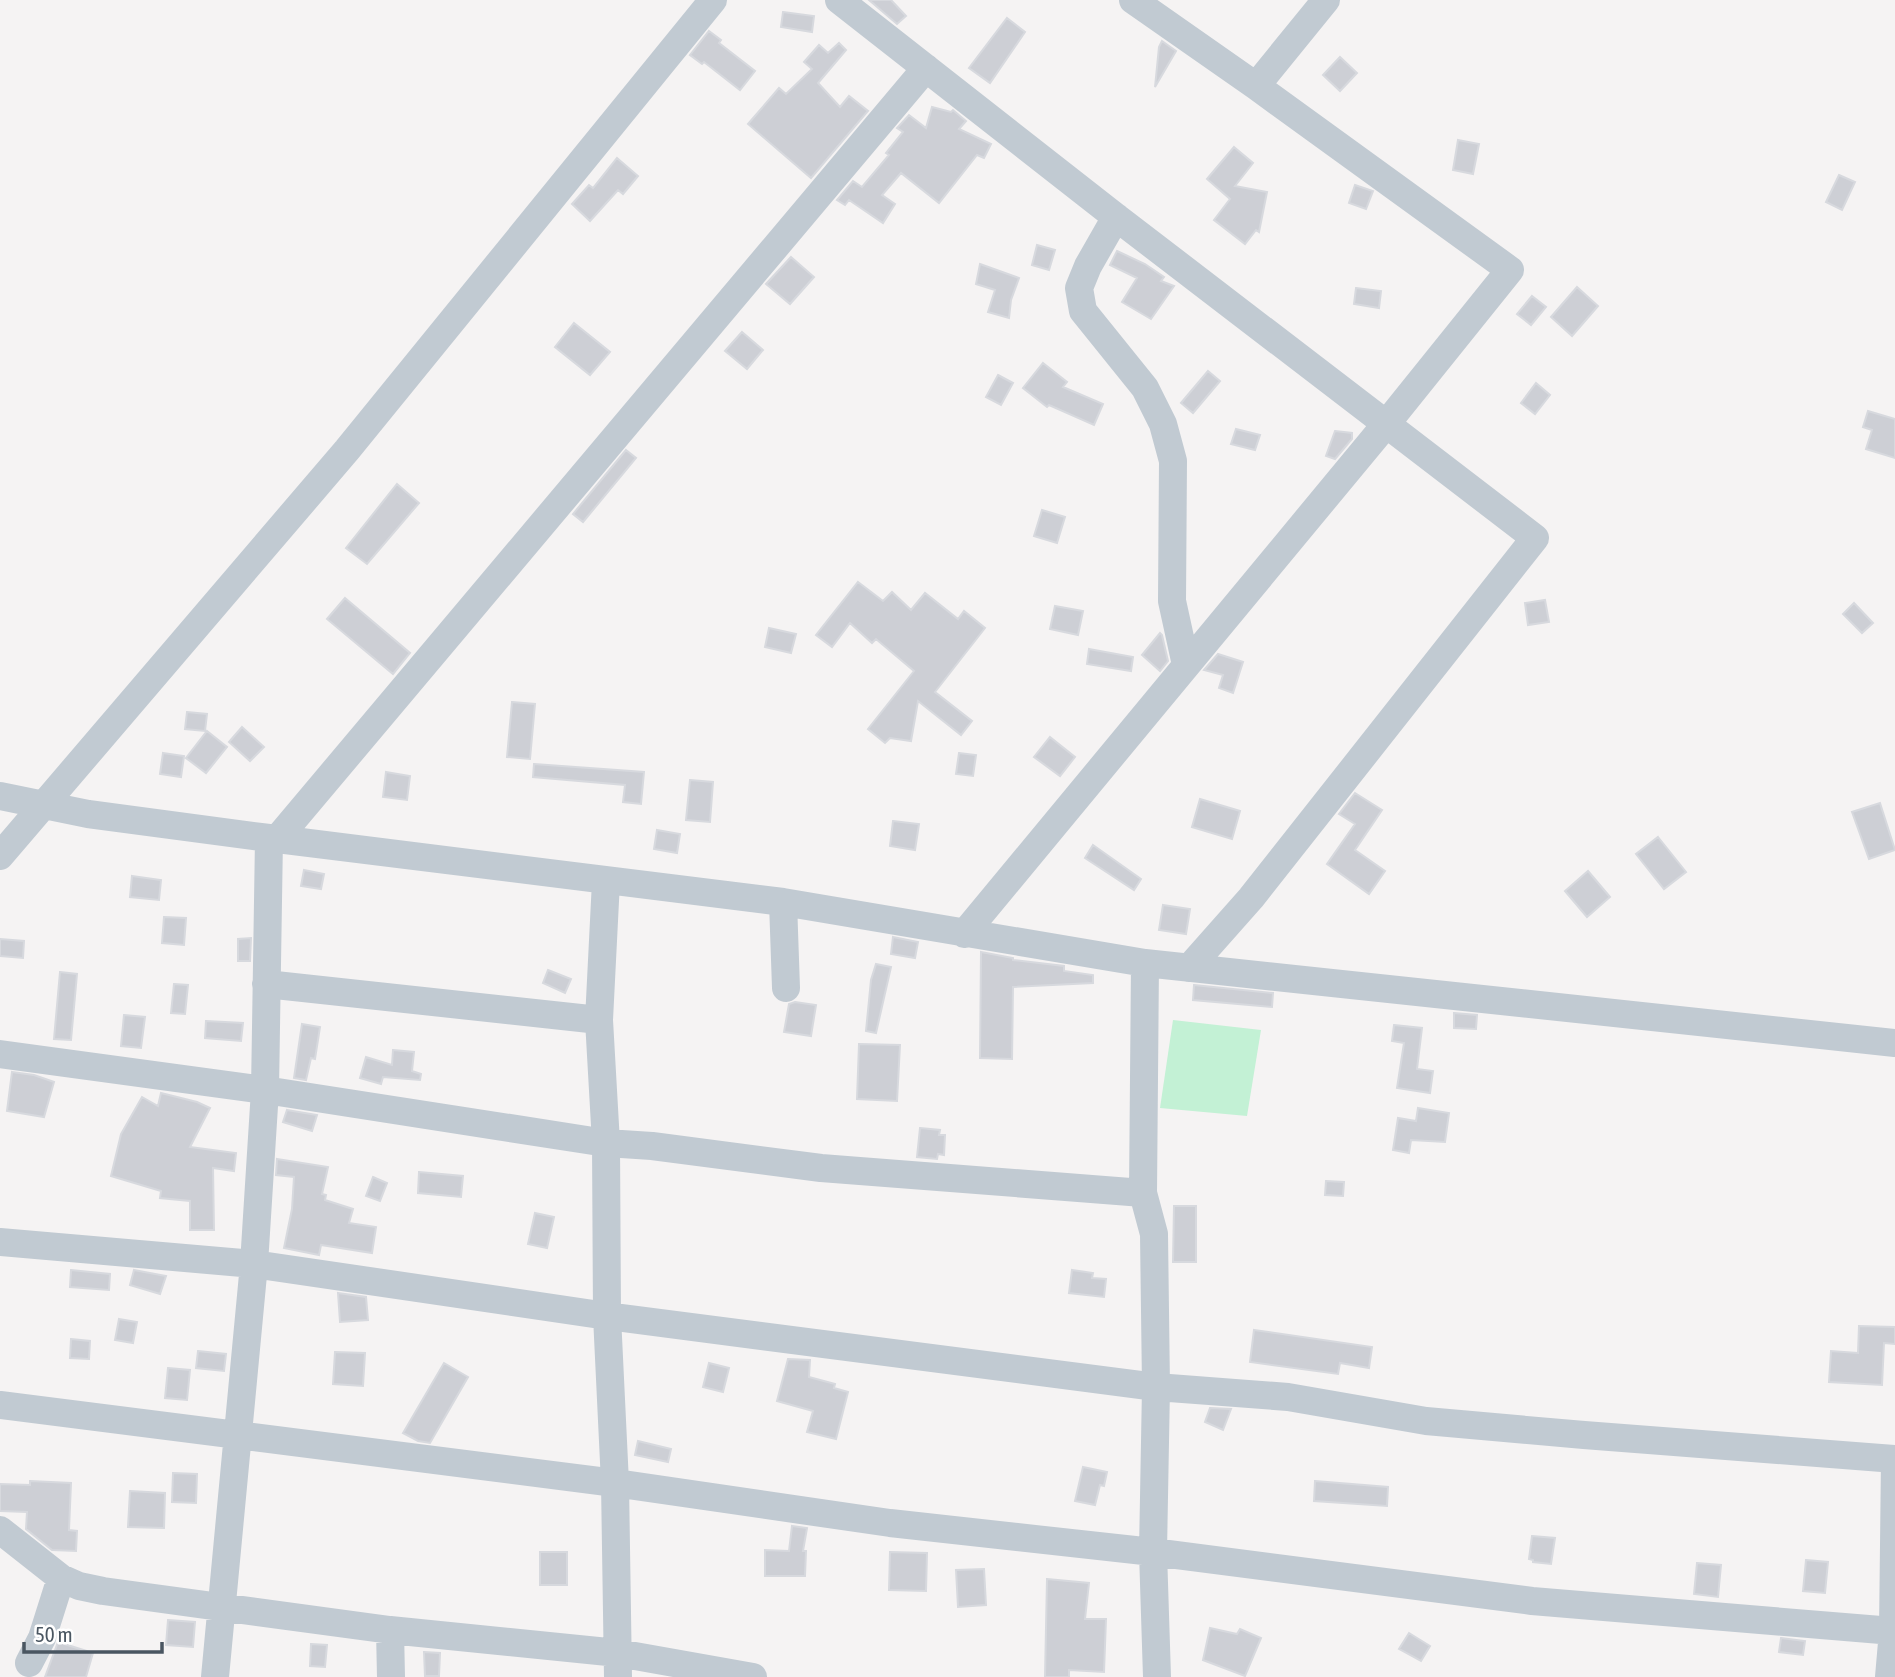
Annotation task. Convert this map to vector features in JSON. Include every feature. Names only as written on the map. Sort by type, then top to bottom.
[{"type":"street","points":[[0,856],[347,450],[713,0]]},
{"type":"street","points":[[839,0],[1116,217],[1535,538],[1251,898],[1189,968]]},
{"type":"street","points":[[1256,86],[1326,0]]},
{"type":"street","points":[[964,934],[1387,423],[1510,270],[1140,2]]},
{"type":"street","points":[[215,1677],[254,1265],[265,1090],[266,984],[273,838],[926,68]]},
{"type":"street","points":[[1116,217],[1088,266],[1079,288],[1083,311],[1145,388],[1163,424],[1173,461],[1172,601],[1186,665]]},
{"type":"street","points":[[0,796],[44,806],[273,838],[783,902],[1145,963],[1895,1042]]},
{"type":"street","points":[[606,881],[599,1020],[606,1143],[607,1316],[615,1483],[618,1665]]},
{"type":"street","points":[[783,902],[786,988]]},
{"type":"street","points":[[1145,963],[1143,1193],[1154,1234],[1156,1387],[1153,1552],[1157,1677]]},
{"type":"street","points":[[266,984],[599,1020]]},
{"type":"street","points":[[0,1054],[265,1090],[606,1143],[652,1146],[821,1168],[1143,1193]]},
{"type":"street","points":[[0,1242],[254,1265],[607,1316],[1156,1387],[1288,1397],[1426,1421],[1895,1459],[1893,1631],[1889,1677]]},
{"type":"street","points":[[0,1405],[615,1483],[890,1523],[1153,1552],[1532,1601],[1893,1631]]},
{"type":"street","points":[[0,1530],[61,1578],[79,1586],[103,1591],[390,1630],[618,1665],[753,1677]]},
{"type":"street","points":[[29,1663],[42,1638],[61,1578]]},
{"type":"street","points":[[390,1630],[391,1677]]},
{"type":"green space","points":[[1173,1020],[1261,1030],[1247,1116],[1160,1108]]},
{"type":"building","points":[[869,0],[891,0],[906,16],[897,24]]},
{"type":"building","points":[[783,12],[814,16],[812,32],[781,27]]},
{"type":"building","points":[[1007,18],[1025,32],[990,83],[969,68]]},
{"type":"building","points":[[709,31],[721,40],[719,43],[755,71],[740,90],[704,62],[702,64],[690,55]]},
{"type":"building","points":[[1162,41],[1176,51],[1155,87],[1159,47]]},
{"type":"building","points":[[839,43],[846,50],[818,83],[840,107],[849,96],[868,111],[811,178],[748,124],[779,88],[786,94],[812,69],[804,62],[819,45],[828,53]]},
{"type":"building","points":[[1340,57],[1357,73],[1340,91],[1323,75]]},
{"type":"building","points":[[932,107],[951,112],[953,110],[966,121],[959,129],[991,144],[984,158],[977,155],[939,203],[901,173],[882,195],[895,204],[883,223],[849,200],[845,205],[837,200],[853,181],[862,187],[889,155],[886,153],[903,132],[897,128],[909,115],[926,128]]},
{"type":"building","points":[[1458,140],[1479,144],[1473,174],[1453,170]]},
{"type":"building","points":[[1234,147],[1253,163],[1235,186],[1267,192],[1259,232],[1256,230],[1245,244],[1214,220],[1230,199],[1207,179]]},
{"type":"building","points":[[617,158],[638,176],[623,194],[618,190],[590,221],[572,204],[589,185],[593,188]]},
{"type":"building","points":[[1839,175],[1855,182],[1842,210],[1826,202]]},
{"type":"building","points":[[1355,185],[1373,191],[1366,209],[1349,203]]},
{"type":"building","points":[[1037,245],[1055,250],[1049,270],[1032,265]]},
{"type":"building","points":[[1117,251],[1145,264],[1164,277],[1161,281],[1174,286],[1151,319],[1122,302],[1137,278],[1110,265]]},
{"type":"building","points":[[791,257],[814,277],[790,304],[766,284]]},
{"type":"building","points":[[980,264],[1019,278],[1011,300],[1009,318],[988,312],[995,290],[976,284]]},
{"type":"building","points":[[1577,287],[1598,306],[1572,336],[1551,317]]},
{"type":"building","points":[[1356,288],[1381,291],[1379,308],[1354,304]]},
{"type":"building","points":[[1532,296],[1546,307],[1531,325],[1517,314]]},
{"type":"building","points":[[574,323],[610,352],[590,375],[555,347]]},
{"type":"building","points":[[742,332],[763,350],[747,369],[725,351]]},
{"type":"building","points":[[1043,363],[1067,382],[1063,387],[1103,404],[1094,425],[1049,405],[1047,407],[1023,388]]},
{"type":"building","points":[[1208,371],[1220,381],[1193,413],[1181,403]]},
{"type":"building","points":[[998,375],[1013,383],[1001,405],[986,397]]},
{"type":"building","points":[[1536,383],[1550,395],[1535,414],[1521,403]]},
{"type":"building","points":[[1868,411],[1895,419],[1895,458],[1866,449],[1872,430],[1863,427]]},
{"type":"building","points":[[1236,429],[1260,435],[1255,450],[1231,444]]},
{"type":"building","points":[[1335,431],[1352,433],[1352,439],[1335,459],[1326,456]]},
{"type":"building","points":[[626,450],[636,458],[583,522],[573,514]]},
{"type":"building","points":[[397,484],[419,503],[367,564],[346,548]]},
{"type":"building","points":[[1042,510],[1065,517],[1057,543],[1034,536]]},
{"type":"building","points":[[858,582],[883,601],[892,592],[911,610],[925,593],[958,619],[964,611],[985,628],[935,692],[972,721],[961,735],[918,701],[911,741],[890,738],[885,743],[868,729],[914,671],[876,639],[872,643],[850,623],[832,647],[816,635]]},
{"type":"building","points":[[345,598],[410,653],[393,674],[327,619]]},
{"type":"building","points":[[1545,600],[1549,622],[1528,625],[1525,603]]},
{"type":"building","points":[[1854,603],[1873,623],[1862,633],[1843,614]]},
{"type":"building","points":[[1055,606],[1083,611],[1078,635],[1050,629]]},
{"type":"building","points":[[769,628],[796,634],[791,653],[765,647]]},
{"type":"building","points":[[1160,633],[1168,661],[1160,671],[1142,655]]},
{"type":"building","points":[[1089,649],[1133,657],[1131,671],[1087,664]]},
{"type":"building","points":[[1218,654],[1243,662],[1233,693],[1219,688],[1223,675],[1204,670]]},
{"type":"building","points":[[512,702],[535,704],[530,759],[507,757]]},
{"type":"building","points":[[187,712],[207,714],[205,731],[185,729]]},
{"type":"building","points":[[242,727],[264,747],[250,761],[229,742]]},
{"type":"building","points":[[207,731],[227,747],[206,773],[186,758]]},
{"type":"building","points":[[1050,737],[1075,757],[1060,776],[1034,757]]},
{"type":"building","points":[[163,753],[184,756],[181,777],[160,774]]},
{"type":"building","points":[[959,753],[976,755],[973,776],[956,774]]},
{"type":"building","points":[[534,764],[644,772],[641,804],[623,802],[625,785],[533,777]]},
{"type":"building","points":[[386,772],[410,776],[407,800],[383,797]]},
{"type":"building","points":[[690,780],[713,782],[710,822],[686,820]]},
{"type":"building","points":[[1355,793],[1382,810],[1355,850],[1385,871],[1369,894],[1327,864],[1355,824],[1339,814]]},
{"type":"building","points":[[1200,799],[1240,811],[1232,839],[1192,827]]},
{"type":"building","points":[[1880,803],[1895,850],[1869,859],[1852,812]]},
{"type":"building","points":[[893,821],[919,824],[915,850],[890,846]]},
{"type":"building","points":[[657,830],[680,834],[677,853],[654,849]]},
{"type":"building","points":[[1658,837],[1686,872],[1664,889],[1636,854]]},
{"type":"building","points":[[1093,845],[1141,879],[1134,890],[1085,858]]},
{"type":"building","points":[[304,870],[324,874],[321,889],[301,886]]},
{"type":"building","points":[[1588,871],[1610,897],[1587,917],[1565,891]]},
{"type":"building","points":[[132,876],[161,880],[159,900],[130,897]]},
{"type":"building","points":[[1163,905],[1190,909],[1186,934],[1159,930]]},
{"type":"building","points":[[164,917],[186,918],[184,945],[162,943]]},
{"type":"building","points":[[893,937],[918,942],[915,958],[891,954]]},
{"type":"building","points":[[251,938],[250,961],[238,961],[238,939]]},
{"type":"building","points":[[0,939],[24,941],[23,958],[0,956]]},
{"type":"building","points":[[981,952],[1013,960],[1064,966],[1064,971],[1093,975],[1093,983],[1013,987],[1012,1059],[980,1058]]},
{"type":"building","points":[[876,964],[891,967],[876,1033],[866,1031],[871,980]]},
{"type":"building","points":[[548,970],[571,979],[565,993],[543,983]]},
{"type":"building","points":[[60,972],[77,974],[71,1040],[54,1039]]},
{"type":"building","points":[[174,984],[188,985],[185,1014],[171,1013]]},
{"type":"building","points":[[1194,985],[1273,993],[1272,1007],[1193,1000]]},
{"type":"building","points":[[795,1002],[816,1005],[811,1036],[784,1032],[789,1004]]},
{"type":"building","points":[[1454,1013],[1477,1015],[1476,1029],[1454,1028]]},
{"type":"building","points":[[124,1015],[145,1017],[141,1048],[121,1046]]},
{"type":"building","points":[[206,1021],[243,1023],[241,1041],[205,1038]]},
{"type":"building","points":[[302,1024],[320,1027],[315,1059],[311,1058],[306,1080],[294,1078]]},
{"type":"building","points":[[1394,1025],[1422,1028],[1417,1069],[1433,1071],[1430,1093],[1397,1088],[1404,1043],[1392,1041]]},
{"type":"building","points":[[859,1044],[900,1045],[897,1101],[857,1099]]},
{"type":"building","points":[[393,1050],[414,1052],[412,1071],[421,1074],[420,1080],[383,1077],[381,1084],[360,1078],[366,1057],[392,1065]]},
{"type":"building","points":[[12,1072],[34,1075],[54,1082],[44,1117],[7,1111]]},
{"type":"building","points":[[161,1093],[210,1108],[190,1147],[236,1153],[234,1171],[213,1168],[214,1230],[190,1230],[190,1201],[160,1198],[161,1191],[111,1176],[121,1134],[142,1097],[158,1106]]},
{"type":"building","points":[[1418,1108],[1449,1113],[1445,1142],[1411,1140],[1409,1153],[1393,1150],[1398,1118],[1416,1121]]},
{"type":"building","points":[[287,1110],[317,1115],[312,1131],[283,1122]]},
{"type":"building","points":[[920,1128],[940,1130],[939,1135],[945,1135],[944,1155],[938,1154],[937,1159],[917,1157]]},
{"type":"building","points":[[277,1159],[328,1167],[322,1194],[326,1195],[325,1200],[353,1209],[349,1223],[376,1227],[372,1253],[321,1245],[319,1255],[284,1248],[292,1209],[294,1177],[276,1175]]},
{"type":"building","points":[[419,1172],[463,1176],[461,1197],[418,1193]]},
{"type":"building","points":[[373,1177],[387,1183],[380,1201],[366,1196]]},
{"type":"building","points":[[1326,1181],[1344,1182],[1343,1196],[1325,1195]]},
{"type":"building","points":[[1174,1206],[1196,1206],[1196,1262],[1173,1262]]},
{"type":"building","points":[[535,1213],[554,1217],[547,1248],[528,1244]]},
{"type":"building","points":[[71,1270],[110,1274],[109,1290],[70,1287]]},
{"type":"building","points":[[134,1270],[166,1276],[160,1294],[130,1285]]},
{"type":"building","points":[[1072,1270],[1093,1273],[1092,1278],[1106,1279],[1104,1297],[1069,1293]]},
{"type":"building","points":[[338,1293],[366,1297],[368,1320],[340,1322]]},
{"type":"building","points":[[119,1319],[137,1322],[133,1343],[115,1340]]},
{"type":"building","points":[[1859,1326],[1895,1327],[1895,1344],[1884,1343],[1882,1385],[1829,1382],[1831,1351],[1858,1353]]},
{"type":"building","points":[[1254,1330],[1372,1347],[1369,1368],[1340,1363],[1338,1374],[1250,1362]]},
{"type":"building","points":[[71,1339],[90,1341],[89,1359],[70,1358]]},
{"type":"building","points":[[198,1351],[226,1354],[224,1371],[196,1368]]},
{"type":"building","points":[[335,1352],[365,1353],[363,1386],[333,1384]]},
{"type":"building","points":[[788,1359],[810,1360],[809,1377],[835,1384],[834,1388],[848,1392],[836,1439],[807,1432],[813,1411],[777,1401]]},
{"type":"building","points":[[444,1363],[468,1377],[430,1443],[418,1441],[403,1433]]},
{"type":"building","points":[[709,1363],[729,1368],[723,1392],[703,1387]]},
{"type":"building","points":[[168,1368],[190,1370],[187,1400],[165,1398]]},
{"type":"building","points":[[1210,1408],[1231,1409],[1223,1430],[1205,1422]]},
{"type":"building","points":[[638,1441],[671,1449],[668,1462],[635,1455]]},
{"type":"building","points":[[1083,1467],[1107,1472],[1104,1486],[1100,1485],[1095,1505],[1075,1501]]},
{"type":"building","points":[[173,1473],[197,1474],[196,1503],[172,1502]]},
{"type":"building","points":[[30,1481],[71,1483],[69,1530],[77,1531],[76,1551],[52,1550],[26,1529],[27,1512],[0,1511],[0,1484],[30,1485]]},
{"type":"building","points":[[1315,1481],[1388,1487],[1387,1506],[1314,1501]]},
{"type":"building","points":[[130,1491],[165,1493],[164,1528],[128,1527]]},
{"type":"building","points":[[792,1526],[807,1528],[803,1551],[806,1551],[805,1576],[765,1576],[765,1550],[789,1551]]},
{"type":"building","points":[[1532,1536],[1555,1538],[1551,1564],[1529,1559]]},
{"type":"building","points":[[540,1552],[567,1552],[567,1585],[540,1585]]},
{"type":"building","points":[[890,1552],[927,1553],[926,1591],[889,1590]]},
{"type":"building","points":[[1806,1560],[1828,1562],[1825,1593],[1803,1591]]},
{"type":"building","points":[[1697,1563],[1721,1565],[1718,1597],[1694,1594]]},
{"type":"building","points":[[984,1569],[986,1605],[958,1607],[956,1570]]},
{"type":"building","points":[[1047,1579],[1089,1583],[1085,1619],[1106,1619],[1104,1672],[1069,1670],[1069,1677],[1045,1677]]},
{"type":"building","points":[[168,1620],[195,1622],[193,1647],[166,1645]]},
{"type":"building","points":[[1210,1628],[1237,1634],[1240,1629],[1261,1638],[1245,1676],[1203,1660]]},
{"type":"building","points":[[1409,1633],[1430,1646],[1421,1661],[1399,1649]]},
{"type":"building","points":[[1781,1638],[1805,1641],[1803,1655],[1779,1652]]},
{"type":"building","points":[[58,1642],[93,1653],[86,1677],[45,1677]]},
{"type":"building","points":[[311,1644],[327,1645],[325,1667],[310,1666]]},
{"type":"building","points":[[424,1652],[440,1653],[439,1676],[425,1676]]}]
